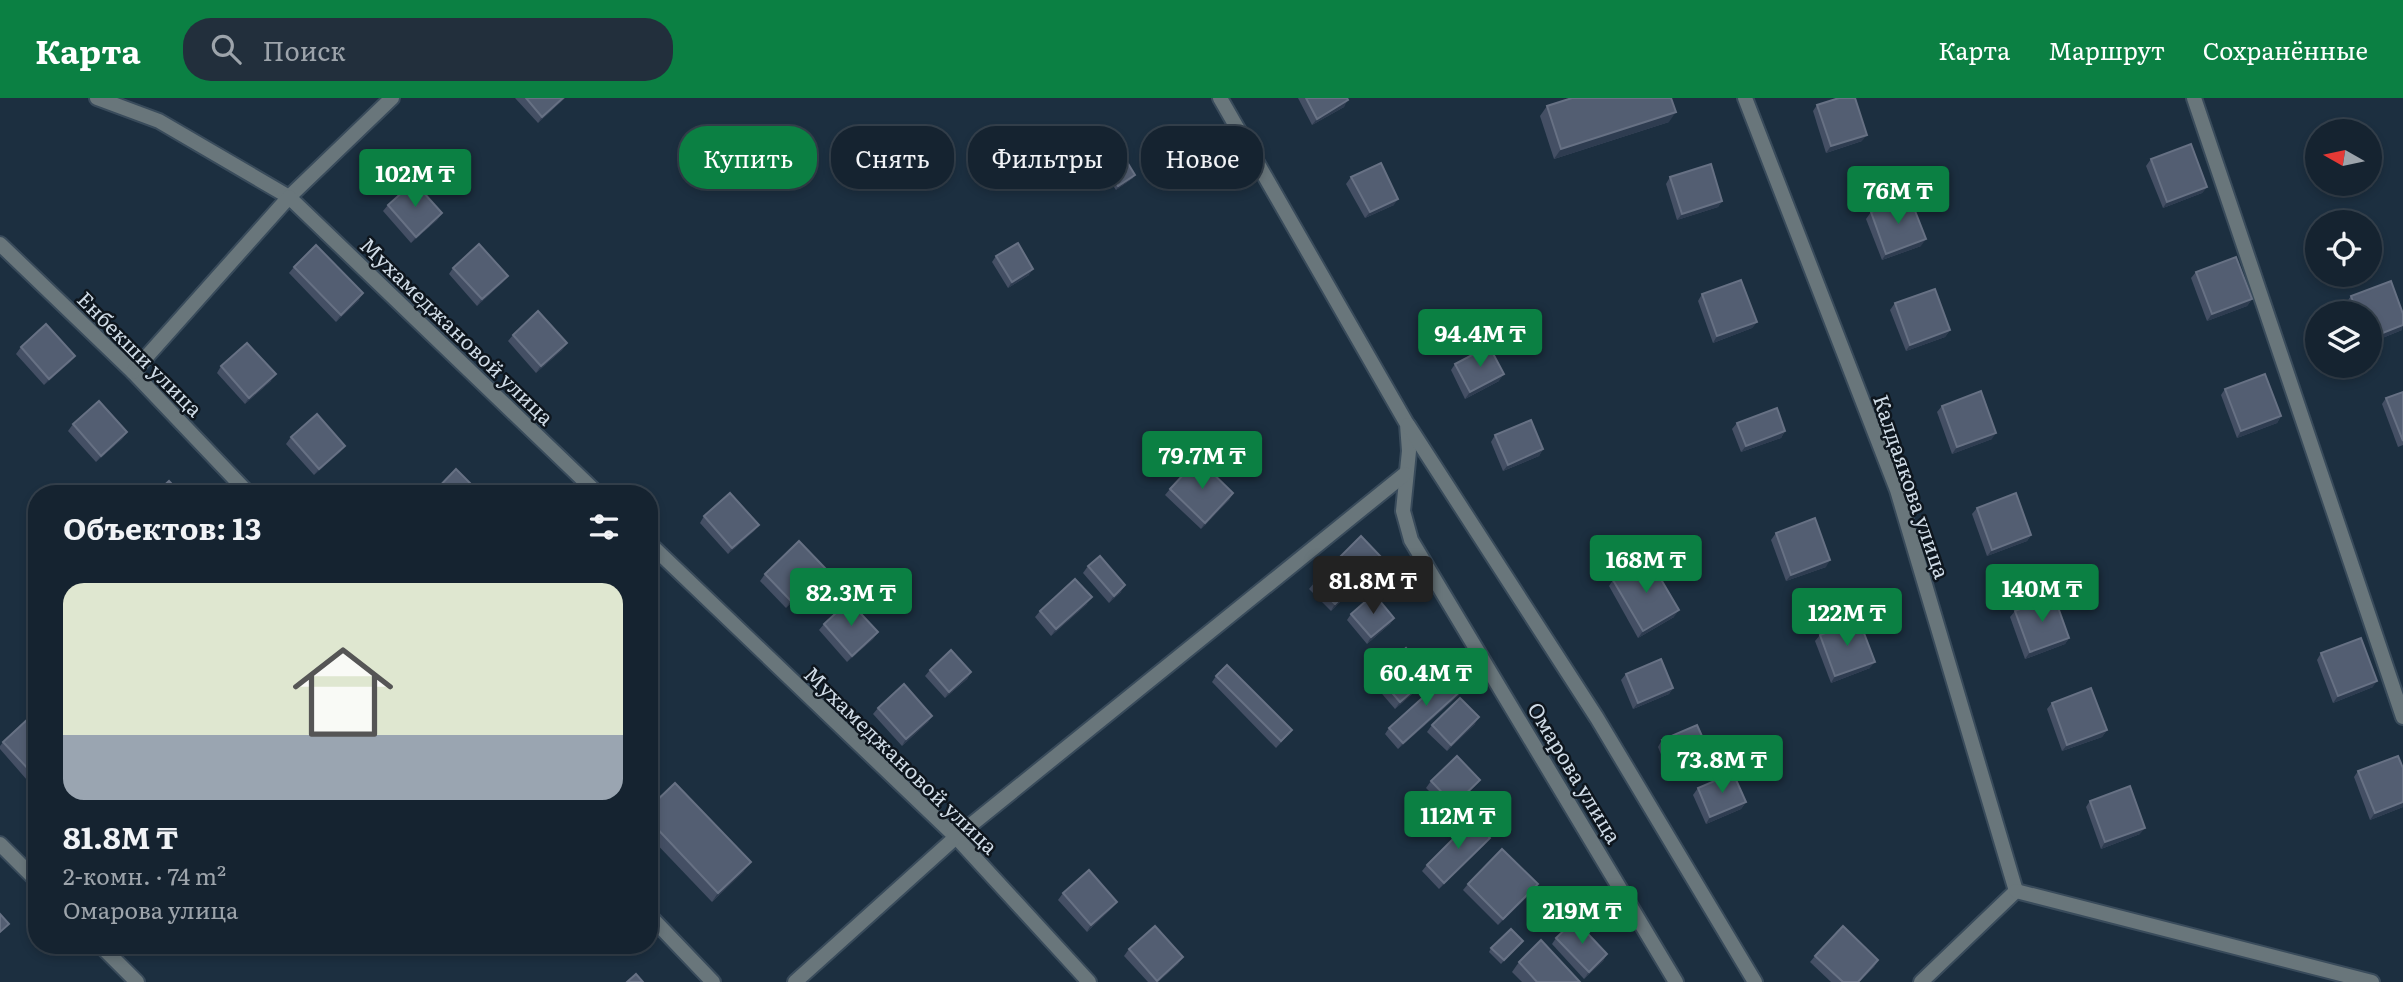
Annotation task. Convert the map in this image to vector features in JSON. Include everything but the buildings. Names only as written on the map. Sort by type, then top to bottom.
[{"type":"street","name":"Мухамеджановой улица","points":[[97,98],[159,121],[289,197],[589,485]]},
{"type":"street","points":[[133,372],[289,197],[392,98]]},
{"type":"street","name":"Омарова улица","points":[[1220,98],[1407,424],[1409,451],[1403,511],[1411,540],[1676,982]]},
{"type":"street","name":"Калдаякова улица","points":[[1745,98],[1897,490],[2016,891]]},
{"type":"street","points":[[2194,98],[2403,717]]},
{"type":"street","name":"Енбекши улица","points":[[0,244],[133,372],[240,485]]},
{"type":"street","points":[[1407,424],[1597,718],[1755,982]]},
{"type":"street","points":[[795,982],[956,837],[1405,474]]},
{"type":"street","name":"Мухамеджановой улица","points":[[658,552],[956,837],[1089,982]]},
{"type":"street","points":[[0,844],[28,872]]},
{"type":"street","points":[[1921,982],[2016,891],[2372,982]]},
{"type":"street","points":[[658,924],[713,982]]},
{"type":"street","points":[[109,954],[137,982]]}]
